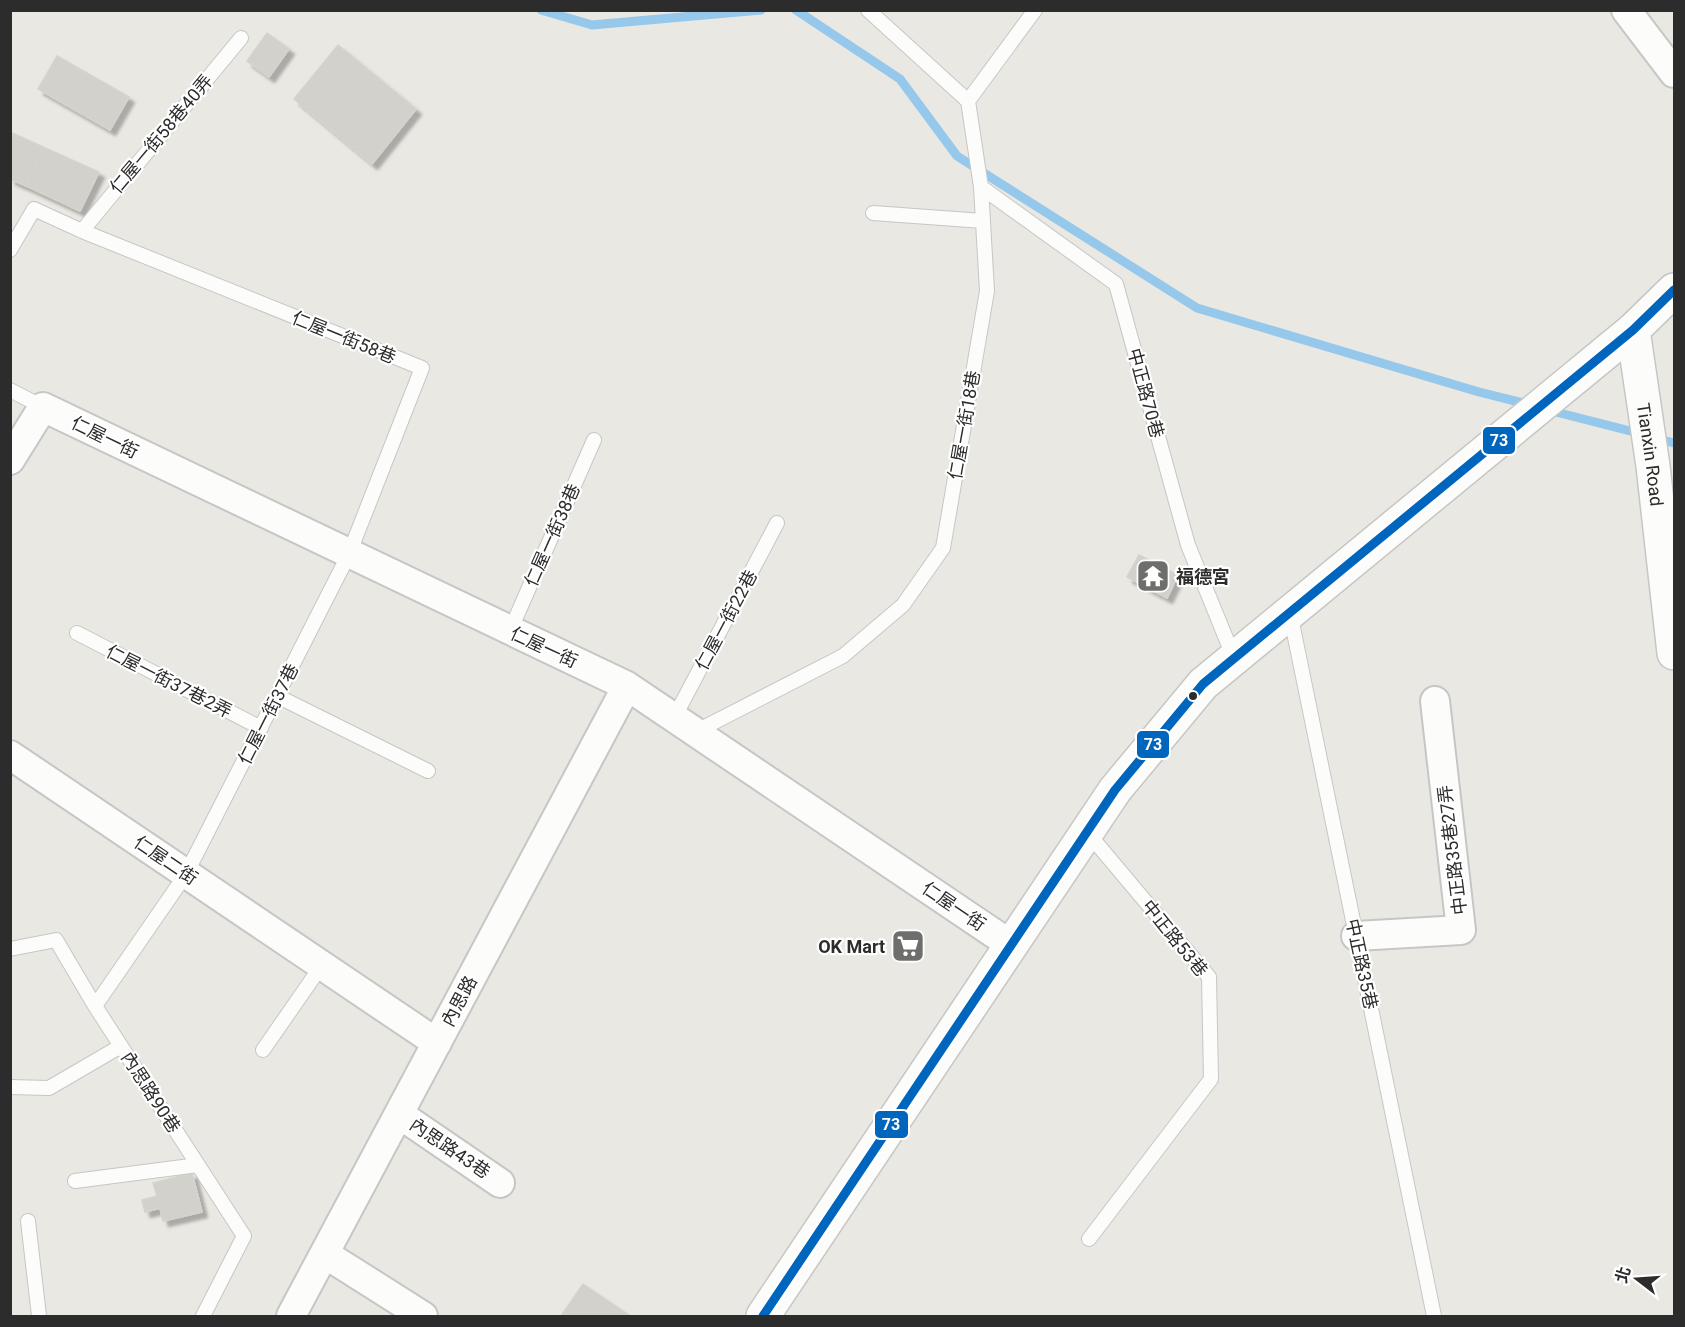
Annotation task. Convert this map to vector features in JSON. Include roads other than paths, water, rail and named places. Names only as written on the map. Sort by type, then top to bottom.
[{"type":"street","points":[[1626,10],[1674,73]]},
{"type":"street","points":[[763,1317],[1115,790],[1203,684],[1633,330],[1674,290]]},
{"type":"street","name":"Tianxin Road","points":[[1633,330],[1653,466],[1674,652]]},
{"type":"street","points":[[10,460],[43,407]]},
{"type":"street","name":"仁屋一街","points":[[43,407],[627,686],[1011,945]]},
{"type":"street","name":"內思路","points":[[291,1317],[627,686]]},
{"type":"street","name":"中正路35巷27弄","points":[[1356,936],[1461,930],[1435,701]]},
{"type":"street","name":"仁屋二街","points":[[10,755],[437,1043]]},
{"type":"street","name":"內思路43巷","points":[[399,1114],[500,1183]]},
{"type":"street","points":[[325,1254],[423,1316]]},
{"type":"lane","points":[[868,10],[968,101],[1035,10]]},
{"type":"lane","name":"仁屋一街58巷40弄","points":[[82,231],[241,38]]},
{"type":"lane","name":"仁屋一街18巷","points":[[685,725],[843,656],[903,605],[943,548],[987,291],[981,187],[968,101]]},
{"type":"lane","name":"中正路70巷","points":[[981,187],[1116,284],[1188,545],[1234,658]]},
{"type":"lane","points":[[10,250],[34,209],[82,231]]},
{"type":"lane","points":[[873,213],[983,221]]},
{"type":"lane","name":"仁屋一街58巷","points":[[82,231],[422,368],[349,554]]},
{"type":"lane","points":[[10,390],[43,407]]},
{"type":"lane","name":"仁屋一街38巷","points":[[510,631],[594,440]]},
{"type":"lane","name":"仁屋一街22巷","points":[[685,725],[777,523]]},
{"type":"lane","name":"仁屋一街37巷","points":[[186,874],[349,554]]},
{"type":"lane","name":"中正路35巷","points":[[1289,612],[1434,1317]]},
{"type":"lane","name":"仁屋一街37巷2弄","points":[[77,633],[261,728]]},
{"type":"lane","points":[[277,696],[428,771]]},
{"type":"lane","name":"中正路53巷","points":[[1087,832],[1209,977],[1211,1079],[1089,1239]]},
{"type":"lane","points":[[95,1006],[186,874]]},
{"type":"lane","name":"內思路90巷","points":[[10,949],[56,940],[95,1006],[244,1236],[203,1317]]},
{"type":"lane","points":[[262,1050],[322,965]]},
{"type":"lane","points":[[10,1088],[49,1088],[121,1046]]},
{"type":"lane","points":[[75,1181],[198,1165]]},
{"type":"lane","points":[[28,1221],[39,1317]]},
{"type":"waterway","points":[[541,10],[592,25],[761,10]]},
{"type":"waterway","points":[[796,10],[900,79],[957,156],[1197,308],[1479,392],[1531,405]]},
{"type":"waterway","points":[[1548,410],[1642,434]]},
{"type":"waterway","points":[[1655,438],[1674,443]]},
{"type":"place","name":"福德宮","points":[[1153,576]]},
{"type":"place","name":"OK Mart","points":[[908,946]]}]
